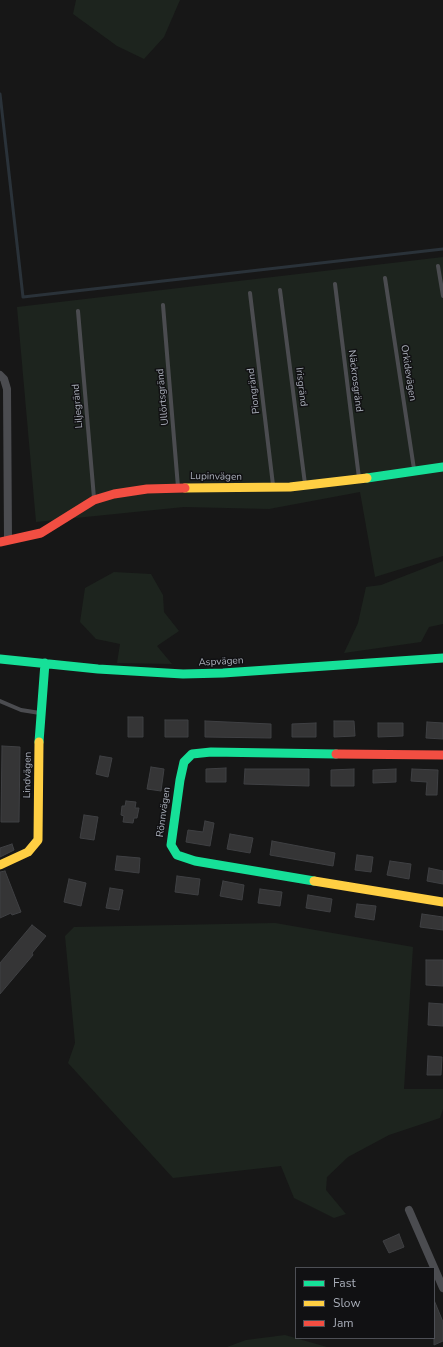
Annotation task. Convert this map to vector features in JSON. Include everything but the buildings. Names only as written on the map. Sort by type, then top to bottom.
[{"type":"street","points":[[0,375],[4,379],[7,390],[4,541]]},
{"type":"street","name":"Lupinvägen","points":[[4,541],[41,534],[94,500],[114,494],[148,489],[274,488],[305,486],[443,466]]},
{"type":"street","name":"Aspvägen","points":[[0,659],[98,669],[183,674],[223,674],[443,658]]},
{"type":"street","name":"Lindvägen","points":[[0,864],[28,852],[38,840],[41,713],[45,663]]},
{"type":"street","name":"Rönnvägen","points":[[443,755],[211,752],[192,754],[184,762],[171,845],[177,855],[195,861],[443,902]]},
{"type":"street","points":[[408,1210],[434,1267]]},
{"type":"street","points":[[435,1270],[443,1288]]},
{"type":"lane","points":[[438,266],[443,296]]},
{"type":"lane","name":"Orkidevägen","points":[[385,278],[414,471]]},
{"type":"lane","name":"Näckrosgränd","points":[[335,284],[360,479]]},
{"type":"lane","name":"Irisgränd","points":[[280,290],[305,486]]},
{"type":"lane","name":"Piongränd","points":[[250,293],[274,488]]},
{"type":"lane","name":"Ullörtsgränd","points":[[163,304],[178,488]]},
{"type":"lane","name":"Liljegränd","points":[[78,311],[94,500]]},
{"type":"lane","points":[[0,701],[21,710],[41,713]]},
{"type":"shaded area","points":[[76,0],[180,0],[164,37],[144,59],[117,46],[73,14]]},
{"type":"shaded area","points":[[443,257],[443,556],[375,577],[360,492],[269,509],[184,507],[36,522],[17,307]]},
{"type":"shaded area","points":[[443,561],[443,624],[429,627],[421,642],[344,653],[358,623],[366,587],[381,585]]},
{"type":"shaded area","points":[[114,572],[151,574],[163,595],[164,612],[179,631],[157,646],[172,664],[117,663],[120,644],[96,639],[80,622],[85,588]]},
{"type":"shaded area","points":[[275,923],[413,947],[404,1089],[443,1089],[443,1109],[440,1118],[389,1135],[348,1157],[327,1177],[326,1190],[346,1214],[334,1218],[294,1198],[281,1166],[173,1178],[68,1063],[75,1043],[65,936],[74,927]]},
{"type":"shaded area","points":[[285,1335],[327,1347],[227,1347],[246,1340]]},
{"type":"waterway","points":[[0,94],[23,297],[443,249]]},
{"type":"traffic: fast","points":[[367,478],[443,467]]},
{"type":"traffic: fast","points":[[0,659],[98,669],[183,674],[223,673],[443,658]]},
{"type":"traffic: fast","points":[[39,742],[45,663]]},
{"type":"traffic: fast","points":[[314,881],[195,861],[177,855],[171,845],[180,780],[184,762],[192,754],[211,752],[336,754]]},
{"type":"traffic: slow","points":[[185,488],[290,487],[367,478]]},
{"type":"traffic: slow","points":[[0,865],[28,852],[38,840],[39,742]]},
{"type":"traffic: slow","points":[[314,881],[443,902]]},
{"type":"traffic: jam","points":[[0,542],[41,533],[94,500],[114,494],[147,489],[185,488]]},
{"type":"traffic: jam","points":[[336,754],[443,755]]}]
